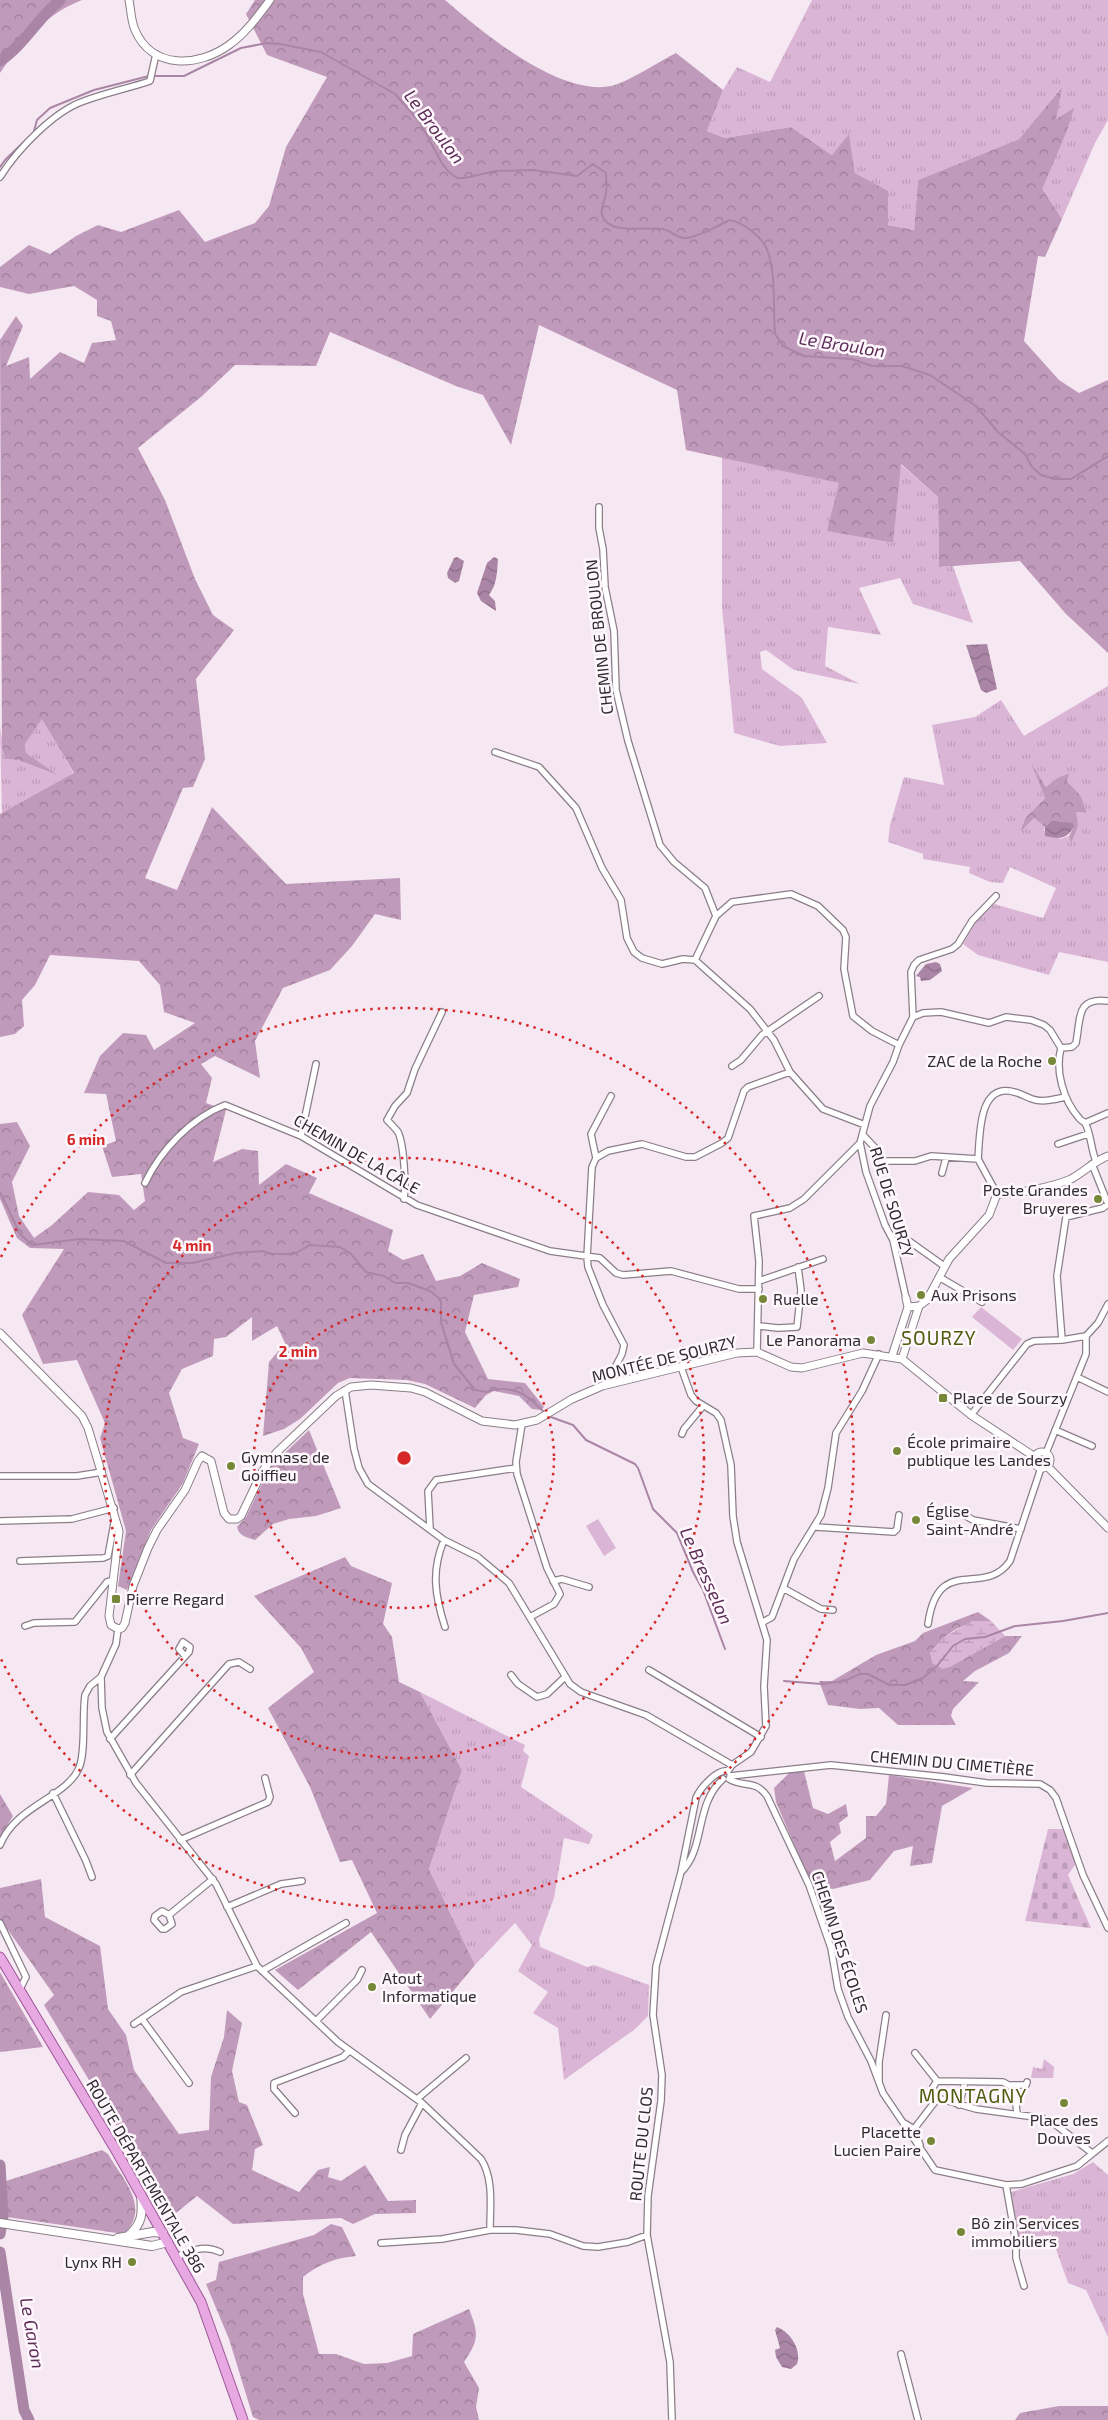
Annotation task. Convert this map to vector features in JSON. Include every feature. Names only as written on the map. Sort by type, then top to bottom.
[{"type":"main road","name":"ROUTE DÉPARTEMENTALE 386","points":[[0,1957],[163,2233],[201,2302],[243,2420]]},
{"type":"main road","points":[[126,2238],[137,2228],[142,2212],[140,2194]]},
{"type":"main road","points":[[0,2223],[112,2238],[152,2246],[168,2242]]},
{"type":"main road","points":[[112,2238],[126,2238],[152,2232],[163,2233]]},
{"type":"street","points":[[129,0],[134,29],[143,44],[156,54],[174,61],[191,62],[218,52],[246,30],[270,0]]},
{"type":"street","points":[[0,177],[17,155],[58,116],[83,101],[150,81],[156,54]]},
{"type":"street","name":"CHEMIN DE BROULON","points":[[599,507],[599,528],[603,549],[605,587],[614,631],[616,690],[628,741],[660,845],[674,862],[705,888],[716,916]]},
{"type":"street","points":[[495,752],[539,767],[576,808],[602,868],[621,900],[627,938],[634,952],[642,958],[662,964],[683,959],[695,960],[734,993],[768,1031],[790,1072],[823,1110],[865,1125]]},
{"type":"street","points":[[695,960],[716,916],[732,902],[786,894],[818,906],[843,930],[846,936],[844,969],[853,1016],[872,1031],[899,1045]]},
{"type":"street","points":[[757,1352],[759,1281],[754,1216],[790,1208],[804,1200],[860,1142],[870,1106],[894,1062],[899,1045],[913,1017],[911,972],[914,965],[919,960],[958,944],[972,921],[996,896]]},
{"type":"street","points":[[732,1066],[768,1031],[819,996]]},
{"type":"street","points":[[1061,1048],[1072,1047],[1076,1043],[1084,1005],[1089,1000],[1108,1001]]},
{"type":"street","points":[[404,1199],[406,1188],[398,1133],[387,1120],[395,1106],[407,1094],[415,1069],[442,1012]]},
{"type":"street","points":[[913,1017],[923,1013],[941,1012],[989,1023],[1006,1018],[1031,1020],[1044,1025],[1061,1048]]},
{"type":"street","points":[[1061,1048],[1058,1058],[1066,1097],[1079,1118],[1085,1123],[1094,1162],[1106,1192],[1108,1204],[1103,1208],[1066,1217],[1057,1276],[1062,1340]]},
{"type":"street","points":[[301,1136],[316,1064]]},
{"type":"street","points":[[596,1158],[608,1151],[642,1144],[686,1158],[695,1157],[728,1138],[744,1091],[748,1087],[790,1072]]},
{"type":"street","points":[[908,1307],[919,1306],[927,1300],[944,1266],[989,1215],[997,1194],[978,1159],[986,1102],[1003,1090],[1040,1101],[1066,1097]]},
{"type":"street","points":[[611,1096],[591,1134],[596,1158],[592,1167],[586,1257],[603,1305],[624,1345],[622,1354],[611,1375],[611,1383]]},
{"type":"street","name":"CHEMIN DE LA CÂLE","points":[[145,1183],[151,1170],[173,1142],[203,1115],[225,1105],[301,1136],[342,1159],[404,1199],[550,1250],[600,1258],[616,1273],[623,1275],[671,1270],[739,1289],[759,1289]]},
{"type":"street","points":[[1085,1123],[1108,1113]]},
{"type":"street","points":[[1058,1144],[1088,1134]]},
{"type":"street","points":[[863,1135],[877,1150],[881,1161],[914,1161],[931,1156],[978,1159]]},
{"type":"street","name":"RUE DE SOURZY","points":[[860,1142],[866,1172],[884,1224],[893,1240],[906,1298]]},
{"type":"street","points":[[997,1194],[1016,1193],[1070,1179],[1094,1162],[1108,1156]]},
{"type":"street","points":[[942,1173],[946,1158]]},
{"type":"street","points":[[893,1240],[909,1242],[944,1266]]},
{"type":"street","points":[[759,1281],[823,1259]]},
{"type":"street","points":[[759,1326],[797,1327],[801,1290],[798,1267]]},
{"type":"street","points":[[939,1277],[982,1302]]},
{"type":"street","points":[[892,1356],[908,1307],[906,1298]]},
{"type":"street","points":[[919,1306],[902,1359],[971,1415],[1034,1457],[1036,1465],[1044,1467],[1108,1528]]},
{"type":"street","points":[[971,1415],[1027,1344],[1034,1341],[1062,1340],[1086,1336],[1108,1308]]},
{"type":"street","points":[[1046,1453],[1086,1354],[1086,1336]]},
{"type":"street","points":[[2,1338],[82,1416],[88,1428],[114,1508],[119,1531],[119,1543],[111,1581],[109,1621],[113,1628],[118,1629],[122,1628],[125,1622],[129,1598],[148,1548],[157,1530],[188,1484],[198,1460],[202,1456],[211,1461],[224,1513],[229,1519],[237,1519],[241,1516],[262,1472],[276,1453],[345,1390]]},
{"type":"street","name":"MONTÉE DE SOURZY","points":[[345,1390],[351,1387],[371,1385],[412,1388],[425,1392],[482,1421],[522,1424],[542,1417],[572,1399],[611,1383],[737,1353],[757,1352],[791,1367],[802,1368],[851,1355],[879,1354],[902,1359]]},
{"type":"street","points":[[762,1622],[772,1617],[794,1559],[816,1527],[828,1488],[836,1432],[862,1391],[879,1354]]},
{"type":"street","points":[[681,1367],[691,1395],[703,1406],[716,1413],[721,1420],[730,1465],[733,1516],[737,1542],[767,1640],[764,1686],[766,1720],[761,1738],[751,1752],[727,1774]]},
{"type":"street","points":[[1077,1377],[1108,1392]]},
{"type":"street","name":"CHEMIN DES ÉCOLES","points":[[345,1390],[354,1450],[359,1468],[368,1484],[444,1540],[478,1557],[509,1583],[570,1684],[580,1692],[646,1715],[727,1774],[734,1782],[754,1784],[762,1789],[808,1885],[831,1948],[838,1989],[848,2018],[871,2060],[883,2093],[921,2149]]},
{"type":"street","points":[[682,1434],[684,1428],[703,1406]]},
{"type":"street","points":[[522,1424],[516,1468],[547,1568],[560,1594],[558,1600],[530,1617]]},
{"type":"street","points":[[1055,1430],[1092,1446]]},
{"type":"street","points":[[1034,1457],[1039,1453],[1046,1453]]},
{"type":"street","points":[[928,1624],[930,1607],[936,1595],[945,1585],[961,1578],[989,1578],[1003,1571],[1010,1561],[1044,1467],[1050,1459],[1046,1453]]},
{"type":"street","points":[[430,1528],[428,1491],[432,1483],[440,1479],[516,1468]]},
{"type":"street","points":[[0,1476],[85,1475],[102,1472]]},
{"type":"street","points":[[0,1521],[72,1519],[114,1508]]},
{"type":"street","points":[[816,1527],[894,1532],[897,1529],[900,1515]]},
{"type":"street","points":[[20,1562],[103,1558],[108,1556],[111,1549],[116,1516]]},
{"type":"street","points":[[966,1516],[972,1520],[1021,1530]]},
{"type":"street","points":[[444,1540],[438,1553],[435,1572],[438,1606],[445,1628]]},
{"type":"street","points":[[553,1581],[562,1579],[588,1587]]},
{"type":"street","points":[[25,1626],[75,1622],[106,1582],[111,1581]]},
{"type":"street","points":[[782,1588],[822,1609],[833,1610]]},
{"type":"street","points":[[0,1845],[12,1823],[70,1781],[79,1768],[85,1695],[90,1686],[101,1677],[116,1644],[118,1629]]},
{"type":"street","points":[[110,1739],[185,1656]]},
{"type":"street","points":[[130,1775],[229,1664],[239,1662],[250,1669]]},
{"type":"street","points":[[649,1670],[761,1738]]},
{"type":"street","points":[[511,1675],[518,1684],[537,1697],[546,1694],[565,1677]]},
{"type":"street","points":[[101,1677],[104,1722],[110,1739],[130,1775],[213,1879],[260,1969],[349,2051],[420,2101],[462,2139],[485,2165],[490,2194],[490,2230]]},
{"type":"street","name":"CHEMIN DU CIMETIÈRE","points":[[727,1774],[831,1765],[987,1783],[1040,1784],[1050,1790],[1056,1798],[1083,1875],[1108,1928]]},
{"type":"street","name":"ROUTE DU CLOS","points":[[672,2420],[670,2362],[647,2234],[648,2196],[661,2084],[653,2015],[656,1966],[680,1872],[696,1798],[705,1783],[727,1774]]},
{"type":"street","name":"ROUTE DU CLOS","points":[[680,1872],[691,1858],[707,1800],[714,1788],[727,1774]]},
{"type":"street","points":[[180,1840],[268,1802],[270,1797],[265,1778]]},
{"type":"street","points":[[53,1793],[92,1877]]},
{"type":"street","points":[[169,1915],[213,1879]]},
{"type":"street","points":[[227,1906],[282,1884],[302,1881]]},
{"type":"street","points":[[134,2024],[181,1992],[260,1969],[346,1923]]},
{"type":"street","points":[[0,1924],[26,1977],[20,1989]]},
{"type":"street","points":[[316,2020],[357,1980],[362,1970]]},
{"type":"street","points":[[879,2083],[881,2073],[879,2062],[886,2015]]},
{"type":"street","points":[[142,2019],[189,2083]]},
{"type":"street","points":[[295,2113],[274,2089],[274,2083],[343,2057],[349,2051]]},
{"type":"street","points":[[915,2052],[937,2081]]},
{"type":"street","points":[[401,2150],[405,2135],[420,2101],[466,2058]]},
{"type":"street","points":[[937,2081],[1003,2082],[1011,2085],[1026,2085],[1027,2082]]},
{"type":"street","points":[[937,2081],[933,2087],[937,2099]]},
{"type":"street","points":[[959,2105],[965,2082]]},
{"type":"street","points":[[1011,2085],[1020,2114]]},
{"type":"street","points":[[937,2099],[959,2105],[1042,2118],[1056,2125],[1092,2154]]},
{"type":"street","points":[[914,2129],[937,2099]]},
{"type":"street","points":[[902,2121],[914,2129],[921,2149],[935,2170],[1006,2185],[1022,2184],[1077,2166],[1108,2141]]},
{"type":"street","points":[[1006,2185],[1016,2242],[1016,2258],[1024,2286]]},
{"type":"street","points":[[381,2243],[442,2239],[490,2230],[516,2230],[550,2234],[583,2246],[598,2247],[628,2242],[647,2234]]},
{"type":"street","points":[[176,2257],[200,2247],[212,2248],[220,2252]]},
{"type":"street","points":[[901,2354],[918,2420]]},
{"type":"green space","points":[[0,0],[82,0],[57,13],[35,30],[0,73]]},
{"type":"green space","points":[[255,0],[445,0],[501,45],[524,60],[572,83],[594,87],[615,85],[676,53],[723,90],[707,131],[725,138],[791,127],[832,155],[849,134],[855,173],[888,191],[888,225],[914,230],[918,180],[1019,139],[1062,87],[1056,119],[1074,108],[1067,131],[1042,189],[1062,219],[1045,257],[1038,256],[1024,341],[1059,380],[1079,393],[1108,380],[1108,653],[1066,614],[1020,561],[939,567],[938,497],[901,464],[893,543],[827,531],[839,483],[686,450],[677,390],[539,325],[511,445],[483,395],[456,386],[330,332],[316,366],[235,365],[201,397],[138,448],[165,500],[195,579],[213,615],[234,630],[196,679],[205,759],[193,787],[183,788],[145,878],[177,890],[212,807],[286,884],[400,878],[401,920],[375,914],[352,946],[330,970],[283,988],[255,1041],[260,1078],[215,1056],[201,1064],[212,1078],[206,1103],[226,1110],[213,1162],[242,1149],[258,1151],[259,1185],[286,1164],[317,1178],[309,1193],[393,1230],[388,1251],[403,1260],[423,1254],[436,1281],[460,1276],[482,1263],[520,1279],[518,1287],[474,1295],[465,1332],[488,1379],[525,1383],[544,1407],[541,1410],[532,1409],[519,1396],[494,1391],[486,1395],[475,1408],[425,1384],[407,1380],[350,1378],[338,1383],[300,1419],[284,1429],[263,1436],[269,1362],[285,1343],[277,1326],[252,1341],[252,1317],[226,1337],[214,1339],[213,1356],[182,1369],[169,1393],[183,1438],[199,1444],[183,1483],[151,1530],[127,1590],[118,1586],[126,1531],[100,1438],[105,1423],[77,1360],[43,1364],[22,1315],[64,1249],[30,1248],[17,1238],[0,1199],[0,1124],[17,1122],[30,1146],[12,1182],[19,1216],[34,1238],[52,1225],[88,1192],[119,1195],[134,1210],[145,1201],[141,1174],[112,1177],[102,1146],[116,1141],[106,1094],[84,1093],[100,1056],[123,1033],[146,1035],[154,1050],[195,1023],[164,1012],[160,985],[139,961],[50,955],[35,985],[22,1000],[24,1026],[15,1034],[0,1037],[0,814],[74,773],[42,719],[25,744],[26,753],[57,775],[18,760],[5,759],[2,747],[0,340],[16,316],[23,326],[6,366],[29,357],[30,379],[60,352],[84,363],[92,343],[116,340],[111,321],[97,316],[97,300],[74,286],[29,294],[0,287],[0,267],[29,245],[50,254],[76,236],[98,225],[121,232],[179,210],[205,242],[255,223],[269,206],[286,147],[327,77],[267,55],[246,14]]},
{"type":"green space","points":[[812,0],[1108,0],[1108,120],[1095,143],[1062,219],[1041,189],[1067,131],[1073,109],[1055,120],[1061,88],[1019,139],[918,180],[914,230],[888,225],[888,192],[855,173],[849,135],[832,155],[791,127],[725,138],[707,131],[723,90],[737,67],[770,82]]},
{"type":"green space","points":[[722,457],[840,483],[828,531],[892,543],[900,464],[938,497],[939,567],[953,566],[973,623],[913,604],[900,578],[859,588],[881,635],[828,627],[825,666],[860,684],[794,670],[766,650],[760,652],[762,669],[802,698],[827,743],[780,746],[734,733],[722,607]]},
{"type":"green space","points":[[1108,686],[1108,962],[1059,952],[1049,975],[978,955],[963,944],[976,922],[994,904],[1043,918],[1056,888],[1010,867],[1003,883],[990,882],[969,873],[970,867],[923,859],[923,854],[888,842],[890,825],[904,777],[944,785],[932,725],[975,717],[1001,700],[1024,736]],"holes":[[[1033,765],[1046,787],[1057,778],[1070,774],[1067,781],[1081,796],[1087,813],[1076,812],[1071,842],[1069,836],[1060,839],[1044,830],[1045,827],[1034,818],[1022,829],[1025,818],[1045,798]]]},
{"type":"green space","points":[[42,718],[74,774],[2,815],[0,727],[5,759],[18,760],[54,774],[26,754],[25,744]]},
{"type":"green space","points":[[1031,762],[1046,787],[1057,778],[1070,773],[1067,781],[1081,796],[1087,813],[1076,812],[1078,826],[1071,843],[1069,836],[1074,827],[1051,821],[1045,827],[1034,818],[1021,831],[1025,818],[1045,798]]},
{"type":"green space","points":[[981,1307],[1022,1339],[1013,1350],[972,1317]]},
{"type":"green space","points":[[309,1430],[341,1508],[316,1516],[289,1519],[273,1524],[255,1540],[243,1536],[237,1527],[246,1517],[270,1467]]},
{"type":"green space","points":[[598,1519],[616,1548],[604,1556],[586,1526]]},
{"type":"green space","points":[[345,1557],[351,1566],[392,1583],[383,1624],[392,1637],[399,1682],[420,1692],[462,1770],[429,1869],[475,1965],[430,2019],[371,1932],[298,1990],[275,1970],[377,1913],[352,1860],[340,1862],[310,1787],[268,1708],[314,1672],[301,1648],[254,1596]]},
{"type":"green space","points":[[978,1612],[991,1621],[971,1623],[956,1629],[943,1639],[930,1654],[949,1667],[1005,1636],[1022,1636],[1009,1653],[975,1671],[963,1681],[979,1682],[953,1709],[951,1716],[956,1725],[898,1725],[879,1708],[860,1709],[828,1705],[819,1681],[832,1681],[876,1655],[915,1641],[923,1633]]},
{"type":"green space","points":[[972,1621],[991,1621],[1005,1636],[949,1667],[943,1669],[932,1663],[930,1652],[944,1637]]},
{"type":"green space","points":[[420,1692],[525,1745],[523,1751],[529,1756],[521,1787],[593,1835],[589,1844],[564,1838],[554,1898],[539,1939],[540,1947],[587,1967],[594,1965],[649,1985],[648,2016],[635,2029],[564,2080],[558,2028],[533,2013],[548,1992],[518,1971],[532,1945],[515,1923],[475,1965],[429,1869],[462,1770]]},
{"type":"green space","points":[[804,1771],[813,1808],[828,1814],[846,1804],[848,1816],[839,1823],[841,1833],[830,1842],[835,1861],[866,1838],[866,1816],[876,1816],[886,1804],[889,1775],[973,1788],[942,1806],[932,1863],[910,1866],[913,1846],[894,1851],[870,1880],[833,1889],[811,1884],[776,1802],[774,1788],[789,1773]]},
{"type":"green space","points":[[0,1794],[13,1816],[0,1837]]},
{"type":"green space","points":[[1048,1829],[1064,1829],[1077,1862],[1068,1875],[1091,1928],[1025,1921]]},
{"type":"green space","points":[[41,1879],[45,1917],[100,1946],[108,2009],[126,2035],[134,2070],[179,2134],[209,2130],[211,2077],[224,2037],[227,2010],[242,2023],[232,2071],[239,2102],[247,2105],[263,2145],[255,2149],[252,2170],[299,2192],[318,2170],[330,2167],[328,2177],[341,2181],[365,2165],[388,2201],[416,2200],[416,2213],[375,2214],[353,2224],[341,2218],[233,2224],[197,2196],[171,2217],[44,2005],[54,1995],[8,1930],[0,1930],[0,1888]]},
{"type":"green space","points":[[0,1972],[43,2047],[0,2052]]},
{"type":"green space","points":[[1044,2059],[1054,2067],[1053,2078],[1031,2078],[1033,2067],[1042,2069]]},
{"type":"green space","points":[[102,2150],[108,2154],[127,2184],[135,2204],[132,2224],[124,2234],[7,2217],[6,2181]]},
{"type":"green space","points":[[1093,2162],[1108,2175],[1108,2337],[1086,2290],[1068,2283],[1051,2235],[1019,2238],[1011,2192],[1073,2174]]},
{"type":"green space","points":[[331,2224],[342,2227],[356,2256],[328,2262],[303,2277],[303,2294],[319,2354],[336,2354],[364,2364],[387,2363],[412,2356],[413,2334],[469,2309],[475,2325],[476,2337],[473,2348],[464,2362],[479,2388],[476,2407],[479,2420],[259,2420],[253,2417],[229,2339],[206,2284],[216,2280],[219,2262],[314,2235]]},
{"type":"green space","points":[[1059,2406],[1108,2406],[1108,2420],[1015,2420],[1020,2413]]},
{"type":"water","points":[[457,557],[464,561],[459,581],[455,583],[448,578],[447,573],[454,558]]},
{"type":"water","points":[[494,557],[498,559],[497,574],[494,587],[489,595],[495,601],[496,611],[481,601],[477,593],[487,563]]},
{"type":"water","points":[[987,644],[997,689],[986,693],[981,690],[966,645]]},
{"type":"water","points":[[1051,821],[1073,823],[1074,827],[1062,838],[1045,836],[1045,827]]},
{"type":"water","points":[[936,962],[940,964],[942,971],[930,980],[921,981],[920,977],[916,976],[926,964]]},
{"type":"water","points":[[777,2327],[790,2337],[798,2353],[797,2364],[791,2369],[782,2367],[776,2357],[775,2350],[780,2348],[775,2330]]},
{"type":"waterway","points":[[0,61],[9,55],[60,0]]},
{"type":"waterway","name":"Le Broulon","points":[[34,131],[37,120],[50,108],[94,90],[149,76],[184,76],[241,48],[267,43],[321,52],[395,94],[419,121],[443,165],[457,178],[496,171],[533,170],[577,176],[593,164],[606,173],[606,191],[602,215],[606,222],[612,226],[629,229],[663,229],[683,238],[698,235],[730,220],[747,227],[766,246],[771,261],[775,334],[783,346],[804,356],[852,359],[872,366],[902,366],[930,375],[976,406],[998,432],[1025,454],[1032,467],[1041,475],[1055,479],[1071,479],[1108,456]]},
{"type":"waterway","name":"Le Broulon","points":[[0,167],[29,137]]},
{"type":"waterway","name":"Le Bresselon","points":[[0,1192],[20,1234],[32,1245],[80,1239],[124,1241],[166,1263],[192,1263],[236,1253],[263,1251],[271,1254],[294,1254],[310,1245],[340,1247],[350,1253],[366,1272],[384,1276],[395,1283],[408,1283],[430,1291],[439,1298],[441,1302],[441,1322],[454,1364],[475,1390],[487,1392],[509,1389],[521,1393],[545,1413]]},
{"type":"waterway","name":"Le Bresselon","points":[[548,1416],[573,1425],[586,1440],[635,1464],[653,1509],[677,1533],[693,1572],[703,1590],[725,1649]]},
{"type":"waterway","name":"Le Bresselon","points":[[784,1681],[822,1684],[844,1681],[860,1674],[868,1674],[889,1685],[905,1685],[923,1678],[937,1666],[953,1646],[965,1639],[985,1637],[1015,1626],[1063,1621],[1108,1613]]},
{"type":"waterway","name":"Le Garon","points":[[0,2165],[3,2216],[0,2234]]},
{"type":"waterway","name":"Le Garon","points":[[0,2252],[24,2410],[29,2420]]},
{"type":"place","name":"ZAC de la Roche","points":[[1052,1061]]},
{"type":"place","name":"Poste Grandes Bruyeres","points":[[1098,1199]]},
{"type":"place","name":"Aux Prisons","points":[[921,1295]]},
{"type":"place","name":"Ruelle","points":[[763,1299]]},
{"type":"place","name":"Le Panorama","points":[[871,1340]]},
{"type":"place","name":"Place de Sourzy","points":[[943,1398]]},
{"type":"place","name":"École primaire publique les Landes","points":[[897,1451]]},
{"type":"place","name":"Gymnase de Goiffieu","points":[[231,1466]]},
{"type":"place","name":"Église Saint-André","points":[[916,1520]]},
{"type":"place","name":"Pierre Regard","points":[[116,1599]]},
{"type":"place","name":"Atout Informatique","points":[[372,1987]]},
{"type":"place","name":"Place des Douves","points":[[1064,2103]]},
{"type":"place","name":"Placette Lucien Paire","points":[[931,2141]]},
{"type":"place","name":"Bô zin Services immobiliers","points":[[961,2232]]},
{"type":"place","name":"Lynx RH","points":[[132,2262]]},
{"type":"district","name":"SOURZY","points":[[939,1338]]},
{"type":"district","name":"MONTAGNY","points":[[973,2096]]}]
